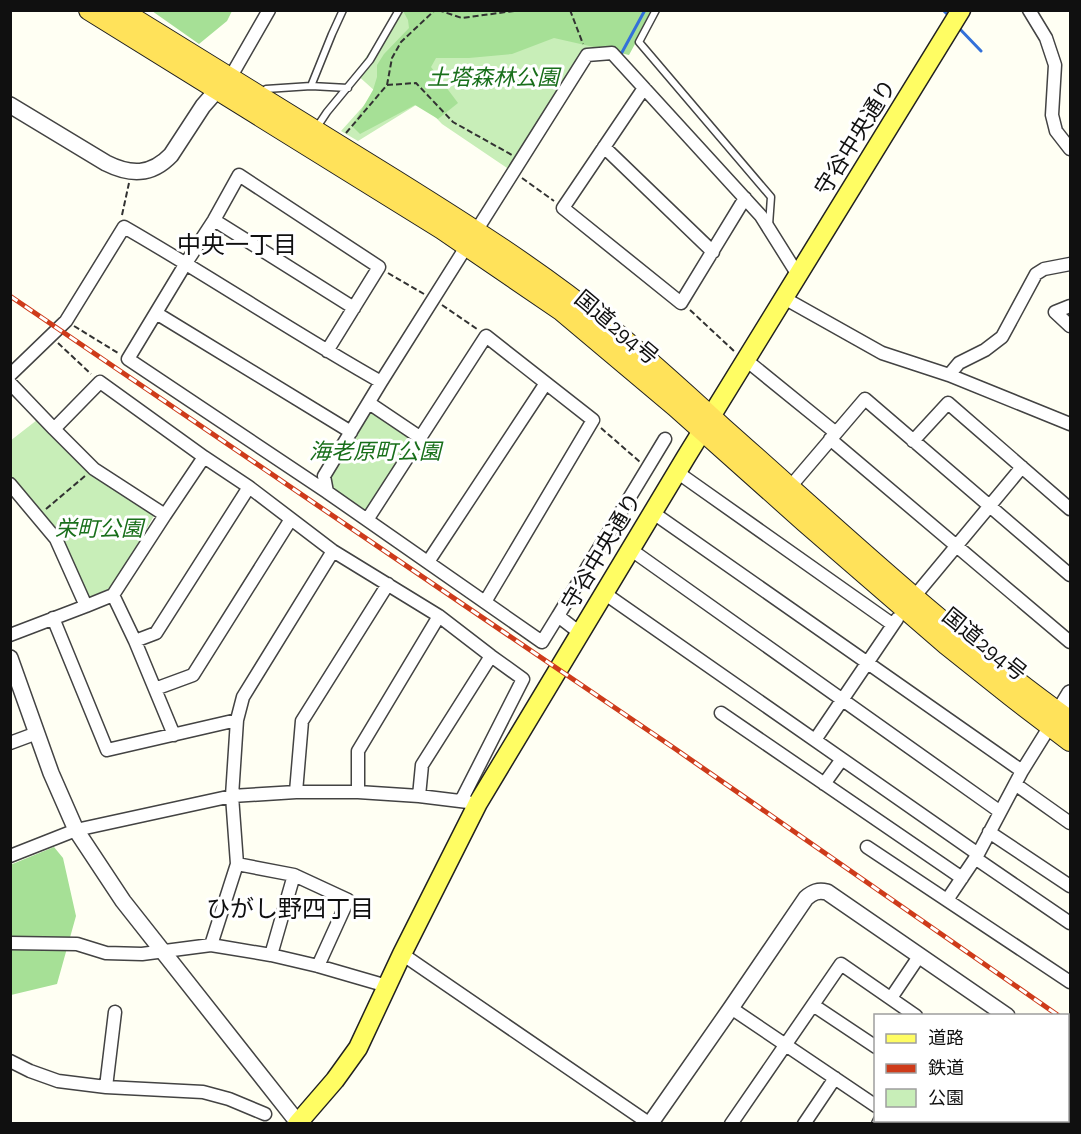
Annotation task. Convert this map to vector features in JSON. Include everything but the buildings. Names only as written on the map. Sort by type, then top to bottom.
[{"type":"highway","name":"国道294号","points":[[89,10],[223,84],[259,96],[315,130],[472,239],[790,487],[986,677],[1060,720],[1071,741]]},
{"type":"highway","name":"国道294号","points":[[120,10],[223,84],[442,229],[472,239]]},
{"type":"highway","name":"国道294号","points":[[706,423],[805,522],[910,603]]},
{"type":"main road","name":"守谷中央通り","points":[[298,1123],[335,1080],[358,1048],[470,802],[580,633],[706,423],[961,10]]},
{"type":"street","points":[[10,105],[118,169],[131,172],[154,168],[165,162],[171,155],[203,106],[234,71],[269,10]]},
{"type":"street","points":[[1029,10],[1046,38],[1055,65],[1052,115],[1056,130],[1071,149]]},
{"type":"street","points":[[327,492],[324,476],[587,55],[612,53],[761,216],[798,275]]},
{"type":"street","points":[[644,88],[563,208],[681,303],[745,198]]},
{"type":"street","points":[[604,147],[713,252]]},
{"type":"street","points":[[327,351],[379,267],[239,175],[214,220],[128,359],[327,492],[542,642],[665,439]]},
{"type":"street","points":[[214,220],[354,308]]},
{"type":"street","points":[[10,375],[66,321],[124,226],[381,382]]},
{"type":"street","points":[[949,375],[959,363],[985,350],[1002,337],[1036,274],[1044,269],[1071,264]]},
{"type":"street","points":[[784,298],[882,353],[949,375],[1071,424]]},
{"type":"street","points":[[1071,306],[1054,312],[1071,327]]},
{"type":"street","points":[[156,314],[351,432]]},
{"type":"street","points":[[367,520],[486,336],[592,420],[485,602]]},
{"type":"street","points":[[746,360],[1071,642]]},
{"type":"street","points":[[10,856],[76,830],[232,796],[296,792],[358,792],[470,802],[523,679],[439,616],[333,551],[100,382],[54,429]]},
{"type":"street","points":[[10,383],[94,469],[165,515]]},
{"type":"street","points":[[428,562],[546,383]]},
{"type":"street","points":[[790,487],[865,399],[1071,575]]},
{"type":"street","points":[[369,403],[421,438]]},
{"type":"street","points":[[913,441],[948,403],[1070,507]]},
{"type":"street","points":[[10,635],[113,595],[204,457]]},
{"type":"street","points":[[815,740],[892,624],[1022,467]]},
{"type":"street","points":[[678,472],[892,624]]},
{"type":"street","points":[[135,641],[156,633],[249,488]]},
{"type":"street","points":[[13,492],[38,516],[56,539],[86,606]]},
{"type":"street","points":[[652,512],[1022,771]]},
{"type":"street","points":[[155,690],[193,675],[291,519]]},
{"type":"street","points":[[630,549],[999,811]]},
{"type":"street","points":[[211,945],[237,864],[232,796],[237,720],[243,697],[333,551]]},
{"type":"street","points":[[296,792],[302,721],[388,584]]},
{"type":"street","points":[[604,593],[1071,923]]},
{"type":"street","points":[[113,595],[174,735]]},
{"type":"street","points":[[358,792],[358,751],[439,616]]},
{"type":"street","points":[[558,616],[580,633]]},
{"type":"street","points":[[53,618],[107,750],[237,720]]},
{"type":"street","points":[[419,796],[422,765],[491,656]]},
{"type":"street","points":[[10,658],[51,773],[76,830],[123,901],[298,1123]]},
{"type":"street","points":[[947,900],[976,856],[1022,771],[1060,720],[1071,693]]},
{"type":"street","points":[[721,713],[962,878]]},
{"type":"street","points":[[10,743],[37,733]]},
{"type":"street","points":[[824,784],[842,759]]},
{"type":"street","points":[[1015,784],[1071,823]]},
{"type":"street","points":[[989,832],[1071,886]]},
{"type":"street","points":[[867,847],[1071,982]]},
{"type":"street","points":[[237,864],[294,875],[348,900],[318,966]]},
{"type":"street","points":[[271,955],[294,875]]},
{"type":"street","points":[[402,954],[650,1124],[806,898],[820,890],[827,892],[1004,1014]]},
{"type":"street","points":[[10,943],[77,944],[106,952],[142,954],[211,945],[271,955],[387,986]]},
{"type":"street","points":[[891,998],[920,955]]},
{"type":"street","points":[[731,1124],[841,964],[913,1014]]},
{"type":"street","points":[[813,1005],[874,1046]]},
{"type":"street","points":[[731,1008],[874,1105]]},
{"type":"street","points":[[106,1087],[115,1012]]},
{"type":"street","points":[[10,1061],[58,1081],[106,1087],[202,1092],[229,1099],[265,1113]]},
{"type":"street","points":[[804,1124],[835,1078]]},
{"type":"lane","points":[[311,86],[343,10]]},
{"type":"lane","points":[[315,130],[370,60],[399,10]]},
{"type":"lane","points":[[656,10],[639,42],[771,197],[769,229]]},
{"type":"lane","points":[[259,96],[266,89],[311,86],[348,88]]},
{"type":"path","points":[[342,137],[387,85],[392,58],[401,42],[436,10],[462,18],[521,10]]},
{"type":"path","points":[[570,10],[587,55]]},
{"type":"path","points":[[387,85],[416,83],[453,122],[520,161]]},
{"type":"path","points":[[124,226],[122,217],[131,172]]},
{"type":"path","points":[[513,172],[563,208]]},
{"type":"path","points":[[379,267],[434,300],[486,336]]},
{"type":"path","points":[[681,303],[746,360]]},
{"type":"path","points":[[66,321],[128,359]]},
{"type":"path","points":[[51,336],[100,382]]},
{"type":"path","points":[[592,420],[647,468]]},
{"type":"path","points":[[38,516],[94,469]]},
{"type":"green space","points":[[152,11],[232,11],[227,21],[199,44]]},
{"type":"green space","name":"土塔森林公園","points":[[398,11],[636,11],[612,53],[587,55],[513,172],[442,124],[421,102],[358,141],[341,131],[376,92],[355,73]]},
{"type":"green space","points":[[403,11],[653,11],[629,55],[554,38],[512,54],[436,58],[431,67],[458,103],[438,119],[415,105],[360,134],[352,126],[373,90],[377,77],[377,65],[384,54],[409,28]]},
{"type":"green space","name":"海老原町公園","points":[[369,403],[421,438],[367,520],[327,492],[324,476]]},
{"type":"green space","name":"栄町公園","points":[[37,420],[93,475],[155,514],[113,587],[85,599],[57,537],[11,480],[10,441]]},
{"type":"green space","points":[[54,847],[63,858],[76,916],[57,984],[11,995],[10,865]]},
{"type":"waterway","points":[[620,56],[645,10]]},
{"type":"waterway","points":[[943,10],[949,16]]},
{"type":"waterway","points":[[957,26],[981,51]]},
{"type":"railway","points":[[10,296],[674,748],[1056,1014]]},
{"type":"district","name":"中央一丁目","points":[[237,245]]},
{"type":"district","name":"ひがし野四丁目","points":[[290,909]]}]
